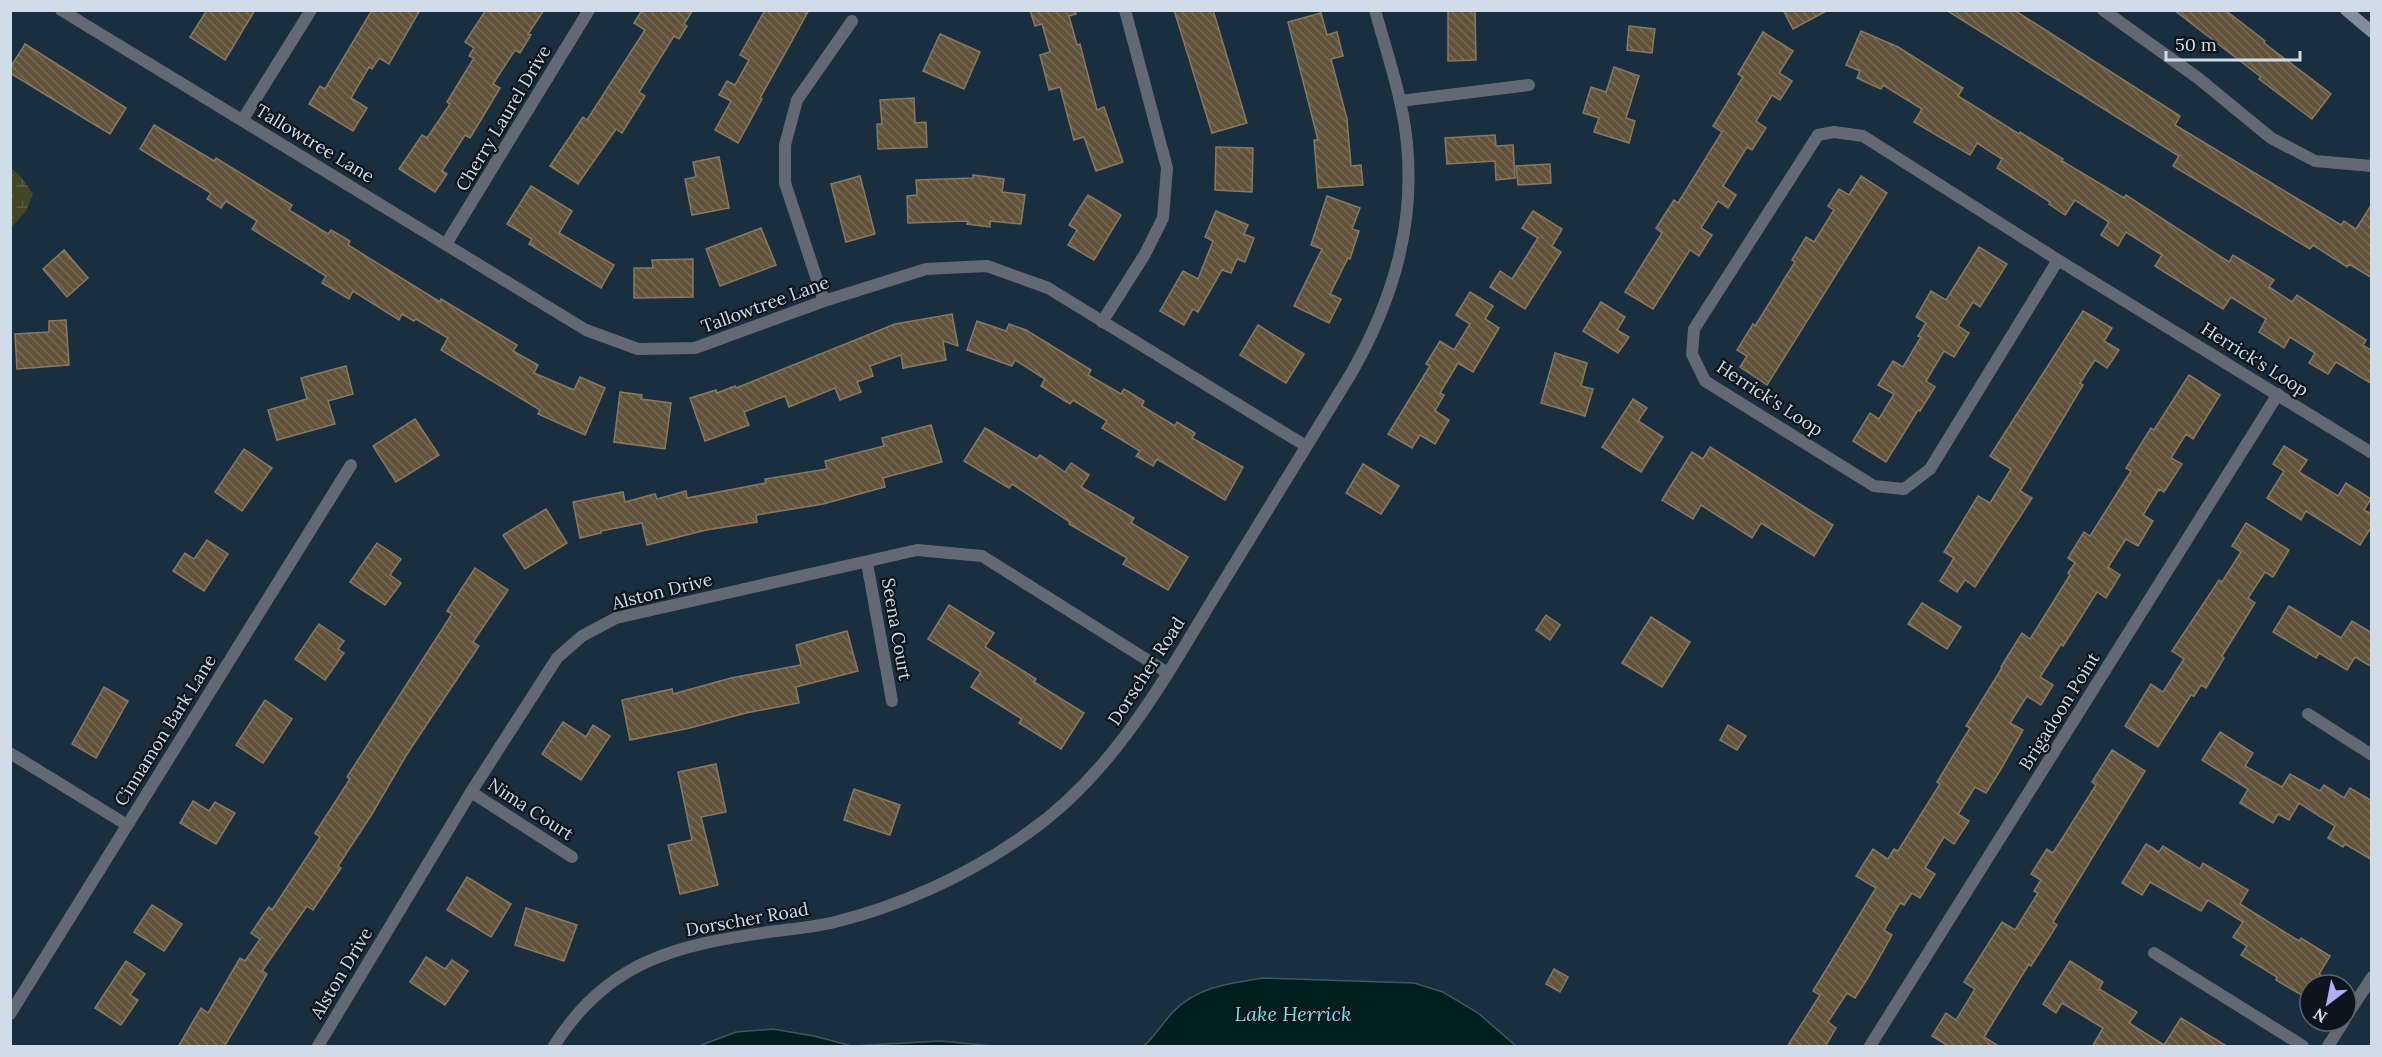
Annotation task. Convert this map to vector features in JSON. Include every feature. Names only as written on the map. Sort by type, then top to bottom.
[{"type":"main road","points":[[2346,10],[2372,32]]},
{"type":"street","name":"Tallowtree Lane","points":[[62,10],[586,330],[638,349],[695,348],[824,301],[926,269],[987,267],[1048,288],[1306,446]]},
{"type":"street","points":[[243,119],[311,10]]},
{"type":"street","name":"Cherry Laurel Drive","points":[[447,244],[589,10]]},
{"type":"street","points":[[1102,322],[1145,254],[1162,218],[1167,168],[1125,10]]},
{"type":"street","name":"Dorscher Road","points":[[554,1047],[580,1010],[599,993],[628,970],[661,954],[696,944],[831,923],[869,913],[910,898],[962,874],[999,853],[1033,829],[1098,770],[1126,735],[1168,673],[1373,335],[1386,304],[1406,226],[1409,179],[1407,143],[1400,101],[1375,10]]},
{"type":"street","points":[[2103,10],[2198,78],[2271,138],[2315,161],[2372,166]]},
{"type":"street","points":[[824,301],[785,183],[785,145],[797,100],[852,21]]},
{"type":"street","points":[[1400,101],[1528,85]]},
{"type":"street","name":"Herrick's Loop","points":[[2058,260],[1930,469],[1904,489],[1874,486],[1704,381],[1692,354],[1694,329],[1818,135],[1834,132],[1863,136],[2058,260],[2372,453]]},
{"type":"street","name":"Brigadoon Point","points":[[1870,1047],[2278,394]]},
{"type":"street","name":"Cinnamon Bark Lane","points":[[10,1014],[351,465]]},
{"type":"street","name":"Alston Drive","points":[[318,1047],[471,792],[557,658],[582,636],[616,618],[917,550],[982,556],[1168,673]]},
{"type":"street","name":"Seena Court","points":[[867,563],[892,701]]},
{"type":"street","points":[[2308,714],[2372,755]]},
{"type":"street","points":[[10,753],[127,825]]},
{"type":"street","name":"Nima Court","points":[[471,792],[572,857]]},
{"type":"street","points":[[2154,953],[2303,1047]]},
{"type":"street","points":[[2358,999],[2372,977]]},
{"type":"street","points":[[2328,1047],[2336,1033]]},
{"type":"green space","points":[[11,168],[22,178],[33,194],[26,211],[11,228]]},
{"type":"water","name":"Lake Herrick","points":[[1263,978],[1414,983],[1443,992],[1478,1013],[1516,1046],[1144,1046],[1172,1013],[1192,997],[1214,988]]},
{"type":"water","points":[[773,1029],[852,1046],[699,1046],[736,1032]]},
{"type":"water","points":[[940,1041],[994,1046],[852,1046]]},
{"type":"building","points":[[207,10],[255,10],[225,60],[190,37]]},
{"type":"building","points":[[372,10],[420,10],[389,64],[379,58],[372,69],[369,67],[351,98],[367,108],[353,131],[309,104],[320,86],[325,89]]},
{"type":"building","points":[[486,10],[544,10],[528,34],[531,35],[520,53],[515,50],[493,84],[500,88],[470,138],[465,135],[442,171],[447,174],[435,192],[399,169],[422,135],[427,138],[450,104],[447,102],[474,58],[469,56],[474,48],[465,42]]},
{"type":"building","points":[[642,10],[693,10],[684,24],[687,26],[679,39],[674,36],[639,92],[645,96],[622,133],[616,129],[578,184],[550,166],[583,117],[587,120],[645,30],[634,23]]},
{"type":"building","points":[[765,10],[809,10],[738,143],[715,130],[731,101],[719,95],[727,81],[735,85],[749,60],[740,55]]},
{"type":"building","points":[[1030,10],[1076,10],[1076,14],[1069,16],[1077,45],[1080,44],[1097,110],[1104,107],[1123,162],[1096,171],[1084,137],[1074,140],[1060,87],[1049,90],[1040,55],[1050,52],[1042,24],[1035,26]]},
{"type":"building","points":[[1174,10],[1213,10],[1247,123],[1212,133]]},
{"type":"building","points":[[1448,10],[1475,10],[1476,60],[1448,61]]},
{"type":"building","points":[[1783,10],[1828,10],[1793,29]]},
{"type":"building","points":[[1946,10],[2014,10],[2180,116],[2175,125],[2341,225],[2344,221],[2356,229],[2372,204],[2372,278],[2349,264],[2347,267],[2313,245],[2310,249],[2173,166],[2179,156]]},
{"type":"building","points":[[2174,10],[2225,10],[2331,94],[2312,119]]},
{"type":"building","points":[[1321,13],[1327,35],[1337,32],[1343,56],[1331,59],[1347,119],[1351,166],[1361,165],[1363,185],[1318,188],[1314,140],[1318,140],[1288,22]]},
{"type":"building","points":[[1629,26],[1655,29],[1652,53],[1627,50]]},
{"type":"building","points":[[1861,31],[1898,47],[1963,88],[1958,96],[2124,198],[2126,195],[2229,262],[2233,255],[2274,280],[2269,287],[2292,302],[2297,295],[2366,340],[2363,345],[2372,351],[2372,384],[2336,362],[2328,374],[2309,363],[2315,353],[2290,337],[2284,348],[2259,332],[2266,319],[2231,297],[2223,309],[2155,266],[2162,255],[2126,232],[2118,246],[2101,235],[2109,222],[2075,200],[2065,215],[2049,204],[2050,202],[1997,168],[2002,159],[1977,143],[1970,155],[1914,122],[1922,109],[1883,85],[1881,89],[1857,78],[1860,71],[1846,65]]},
{"type":"building","points":[[1763,32],[1793,51],[1779,73],[1792,81],[1780,100],[1772,95],[1756,121],[1766,128],[1752,150],[1747,147],[1723,186],[1736,195],[1728,208],[1718,201],[1701,228],[1712,235],[1699,256],[1690,250],[1653,309],[1625,292],[1662,233],[1656,228],[1674,200],[1678,203],[1722,132],[1713,126],[1743,77],[1738,74]]},
{"type":"building","points":[[940,34],[980,52],[964,89],[923,71]]},
{"type":"building","points":[[25,44],[126,108],[110,134],[10,73],[10,68]]},
{"type":"building","points":[[1614,67],[1639,76],[1626,118],[1635,121],[1629,143],[1594,132],[1599,118],[1583,113],[1591,87],[1606,92]]},
{"type":"building","points":[[914,98],[915,123],[926,122],[927,147],[878,149],[877,124],[882,124],[880,100]]},
{"type":"building","points":[[154,125],[214,161],[216,158],[292,205],[289,210],[328,234],[331,230],[350,241],[348,245],[440,302],[441,299],[517,345],[513,351],[538,365],[534,373],[574,390],[580,377],[605,388],[585,435],[538,414],[540,410],[441,350],[448,338],[416,319],[414,321],[402,314],[399,320],[353,291],[349,299],[322,283],[326,276],[252,229],[257,221],[226,201],[221,208],[207,199],[211,193],[140,149]]},
{"type":"building","points":[[1495,135],[1496,146],[1513,145],[1515,178],[1496,180],[1495,161],[1447,164],[1445,138]]},
{"type":"building","points":[[1216,147],[1253,148],[1252,192],[1215,190]]},
{"type":"building","points":[[719,157],[729,208],[692,215],[685,179],[696,177],[693,162]]},
{"type":"building","points":[[1550,164],[1551,183],[1518,185],[1516,166]]},
{"type":"building","points":[[973,175],[1004,179],[1002,192],[1025,195],[1021,224],[990,221],[990,227],[967,224],[968,221],[908,223],[907,196],[917,195],[916,180],[973,178]]},
{"type":"building","points":[[860,176],[875,234],[846,242],[831,184]]},
{"type":"building","points":[[1861,176],[1887,193],[1767,385],[1740,367],[1747,356],[1737,350],[1753,324],[1755,326],[1795,262],[1792,260],[1806,237],[1814,242],[1834,210],[1828,206],[1839,189],[1849,195]]},
{"type":"building","points":[[531,186],[572,211],[559,233],[614,265],[601,288],[529,244],[532,239],[507,224]]},
{"type":"building","points":[[1088,195],[1121,215],[1094,260],[1068,245],[1077,230],[1069,225]]},
{"type":"building","points":[[1327,196],[1360,208],[1352,229],[1359,231],[1350,259],[1348,258],[1330,294],[1341,299],[1329,323],[1294,306],[1322,249],[1311,245]]},
{"type":"building","points":[[1216,211],[1248,225],[1244,234],[1254,238],[1245,262],[1237,259],[1231,273],[1222,270],[1198,312],[1193,309],[1184,325],[1160,311],[1183,271],[1198,279],[1213,241],[1205,237]]},
{"type":"building","points":[[1533,211],[1562,229],[1552,246],[1561,252],[1525,309],[1490,287],[1500,271],[1512,279],[1538,238],[1522,228]]},
{"type":"building","points":[[761,228],[776,265],[720,286],[706,249]]},
{"type":"building","points":[[1979,247],[2007,264],[1980,307],[1973,302],[1958,326],[1969,333],[1954,357],[1944,351],[1926,381],[1935,387],[1886,462],[1853,441],[1870,413],[1879,419],[1894,394],[1878,385],[1893,361],[1903,367],[1921,337],[1918,336],[1926,323],[1916,317],[1931,291],[1946,300]]},
{"type":"building","points":[[64,250],[88,278],[67,297],[43,269]]},
{"type":"building","points":[[693,259],[693,297],[634,298],[634,268],[653,268],[652,260]]},
{"type":"building","points":[[1470,292],[1493,306],[1485,319],[1499,328],[1473,372],[1458,363],[1440,393],[1444,395],[1435,411],[1449,420],[1435,444],[1420,435],[1412,448],[1388,434],[1430,366],[1426,364],[1440,341],[1454,350],[1470,324],[1456,315]]},
{"type":"building","points":[[1601,302],[1625,317],[1617,330],[1629,337],[1618,353],[1583,331]]},
{"type":"building","points":[[2083,311],[2112,328],[2104,341],[2119,350],[2107,368],[2095,360],[2080,383],[2083,385],[2020,491],[2032,498],[1975,587],[1965,580],[1957,592],[1940,581],[1954,558],[1944,552],[1978,496],[1990,503],[2011,469],[1990,456]]},
{"type":"building","points":[[952,314],[958,346],[943,341],[946,360],[903,368],[901,355],[870,366],[873,376],[857,382],[861,392],[840,400],[835,388],[789,407],[785,396],[744,412],[749,425],[705,441],[690,398],[716,390],[717,393],[735,386],[736,388],[895,324]]},
{"type":"building","points":[[66,320],[69,365],[17,369],[15,334],[49,332],[49,321]]},
{"type":"building","points":[[977,321],[1006,331],[1009,324],[1026,330],[1091,370],[1088,375],[1121,394],[1124,389],[1144,401],[1142,406],[1175,426],[1177,422],[1195,433],[1192,438],[1243,467],[1225,500],[1157,459],[1153,466],[1136,456],[1140,451],[1102,428],[1107,421],[1073,400],[1070,404],[1041,386],[1045,379],[1015,360],[1012,366],[967,350]]},
{"type":"building","points":[[1258,325],[1304,354],[1286,383],[1240,355]]},
{"type":"building","points":[[1555,353],[1587,363],[1581,386],[1593,389],[1585,416],[1541,403]]},
{"type":"building","points":[[346,366],[353,394],[328,401],[335,424],[277,440],[268,410],[307,399],[301,378]]},
{"type":"building","points":[[2189,375],[2220,395],[2193,439],[2186,434],[2171,458],[2182,464],[2164,492],[2159,489],[2143,515],[2153,521],[2138,546],[2126,539],[2108,567],[2120,575],[2106,598],[2097,592],[2063,646],[2061,644],[2040,677],[2053,685],[2041,705],[2027,696],[2010,723],[2023,730],[2001,769],[1986,793],[1975,787],[1958,814],[1969,821],[1954,844],[1944,837],[1925,868],[1935,874],[1920,898],[1912,893],[1904,905],[1900,903],[1884,930],[1892,935],[1869,976],[1855,998],[1847,993],[1828,1022],[1836,1028],[1825,1047],[1787,1047],[1820,995],[1813,991],[1876,888],[1856,876],[1873,849],[1888,859],[1894,849],[1898,851],[1940,784],[1937,782],[1970,728],[1966,726],[2001,667],[2022,633],[2030,639],[2070,575],[2068,573],[2075,563],[2068,558],[2084,532],[2090,536],[2131,471],[2126,468],[2151,428],[2154,430]]},
{"type":"building","points":[[620,392],[642,395],[641,399],[671,403],[665,449],[614,442]]},
{"type":"building","points":[[1633,399],[1647,408],[1638,421],[1663,437],[1641,472],[1602,447]]},
{"type":"building","points":[[415,419],[439,455],[396,482],[373,446]]},
{"type":"building","points":[[931,425],[942,462],[883,478],[885,487],[823,504],[756,515],[757,522],[706,530],[647,545],[642,523],[601,531],[601,533],[580,538],[573,502],[623,492],[625,502],[655,494],[657,499],[686,491],[687,498],[766,483],[765,479],[827,469],[825,461],[884,446],[882,438]]},
{"type":"building","points":[[985,428],[1037,459],[1040,455],[1065,472],[1071,463],[1089,475],[1081,487],[1134,518],[1131,523],[1188,557],[1168,590],[1123,564],[1127,558],[1069,524],[1070,522],[1012,484],[1009,488],[964,461]]},
{"type":"building","points":[[2284,446],[2307,460],[2299,472],[2338,496],[2346,483],[2371,499],[2364,510],[2372,514],[2372,526],[2360,545],[2306,511],[2301,520],[2267,498],[2284,471],[2273,464]]},
{"type":"building","points":[[1710,447],[1833,525],[1814,556],[1761,523],[1752,538],[1701,505],[1693,519],[1662,500],[1692,452],[1703,459]]},
{"type":"building","points":[[244,449],[272,468],[242,511],[215,492]]},
{"type":"building","points":[[1363,464],[1399,486],[1381,514],[1346,493]]},
{"type":"building","points":[[546,509],[567,543],[525,569],[503,535]]},
{"type":"building","points":[[2246,523],[2289,550],[2273,577],[2265,572],[2248,598],[2255,603],[2222,656],[2224,658],[2206,688],[2201,685],[2194,696],[2191,695],[2158,747],[2125,726],[2151,684],[2163,692],[2184,659],[2172,651],[2219,580],[2222,582],[2241,552],[2232,546]]},
{"type":"building","points":[[207,540],[228,554],[204,591],[173,571],[185,553],[194,559]]},
{"type":"building","points":[[377,543],[401,559],[390,575],[401,583],[385,605],[350,582]]},
{"type":"building","points":[[475,568],[508,590],[473,642],[479,646],[407,754],[338,866],[341,868],[313,910],[307,906],[262,971],[267,974],[224,1047],[178,1047],[201,1008],[208,1013],[240,958],[245,961],[260,939],[251,933],[269,907],[272,910],[320,837],[315,833],[350,779],[347,777],[452,614],[447,611]]},
{"type":"building","points":[[1922,603],[1961,627],[1947,649],[1908,624]]},
{"type":"building","points":[[949,605],[994,633],[985,647],[1036,679],[1034,682],[1084,713],[1061,749],[1019,723],[1022,719],[971,687],[981,672],[928,639]]},
{"type":"building","points":[[2289,606],[2341,638],[2352,621],[2372,633],[2372,667],[2355,657],[2347,670],[2319,653],[2316,658],[2273,632]]},
{"type":"building","points":[[1546,615],[1560,625],[1550,640],[1536,630]]},
{"type":"building","points":[[1651,617],[1690,642],[1662,687],[1622,663]]},
{"type":"building","points":[[319,624],[344,641],[338,649],[344,653],[325,680],[295,659]]},
{"type":"building","points":[[847,631],[858,671],[796,687],[799,703],[630,740],[622,700],[672,689],[673,694],[731,678],[801,665],[796,645]]},
{"type":"building","points":[[104,687],[128,701],[96,758],[72,744]]},
{"type":"building","points":[[265,700],[292,719],[263,763],[236,745]]},
{"type":"building","points":[[563,722],[586,737],[593,725],[610,736],[581,780],[542,754]]},
{"type":"building","points":[[1728,725],[1746,736],[1737,750],[1720,740]]},
{"type":"building","points":[[2220,732],[2253,753],[2245,766],[2282,787],[2290,774],[2320,791],[2324,785],[2344,798],[2350,788],[2372,801],[2372,860],[2345,844],[2343,847],[2328,838],[2335,826],[2299,803],[2289,820],[2278,814],[2273,823],[2240,803],[2248,789],[2202,760]]},
{"type":"building","points":[[2112,750],[2145,771],[2053,922],[2057,925],[2031,966],[2029,964],[1984,1037],[2000,1047],[1950,1047],[1932,1036],[1946,1013],[1956,1020],[1975,989],[1964,982],[2002,922],[2015,930],[2038,893],[2034,891],[2041,880],[2031,874],[2047,849],[2053,853],[2096,785],[2092,782]]},
{"type":"building","points":[[716,764],[726,812],[701,817],[718,885],[680,894],[668,845],[692,840],[678,772]]},
{"type":"building","points":[[854,789],[900,805],[890,835],[844,820]]},
{"type":"building","points":[[193,801],[209,811],[215,802],[235,813],[216,844],[180,823]]},
{"type":"building","points":[[2146,844],[2159,852],[2163,846],[2200,869],[2203,863],[2248,890],[2240,904],[2299,941],[2301,938],[2330,956],[2320,973],[2298,973],[2298,993],[2241,955],[2247,946],[2233,937],[2243,922],[2208,900],[2201,911],[2150,882],[2142,895],[2122,883]]},
{"type":"building","points":[[467,877],[511,904],[491,937],[447,910]]},
{"type":"building","points":[[152,905],[182,924],[164,951],[134,932]]},
{"type":"building","points":[[526,908],[577,925],[564,961],[515,945]]},
{"type":"building","points":[[426,957],[445,969],[452,960],[468,971],[445,1005],[410,982]]},
{"type":"building","points":[[126,961],[145,974],[130,995],[138,1000],[121,1025],[95,1008]]},
{"type":"building","points":[[2070,961],[2103,982],[2099,989],[2137,1012],[2129,1023],[2164,1045],[2181,1018],[2228,1047],[2092,1047],[2103,1028],[2062,1003],[2056,1013],[2043,1004]]},
{"type":"building","points":[[1554,969],[1568,977],[1560,992],[1546,984]]}]
